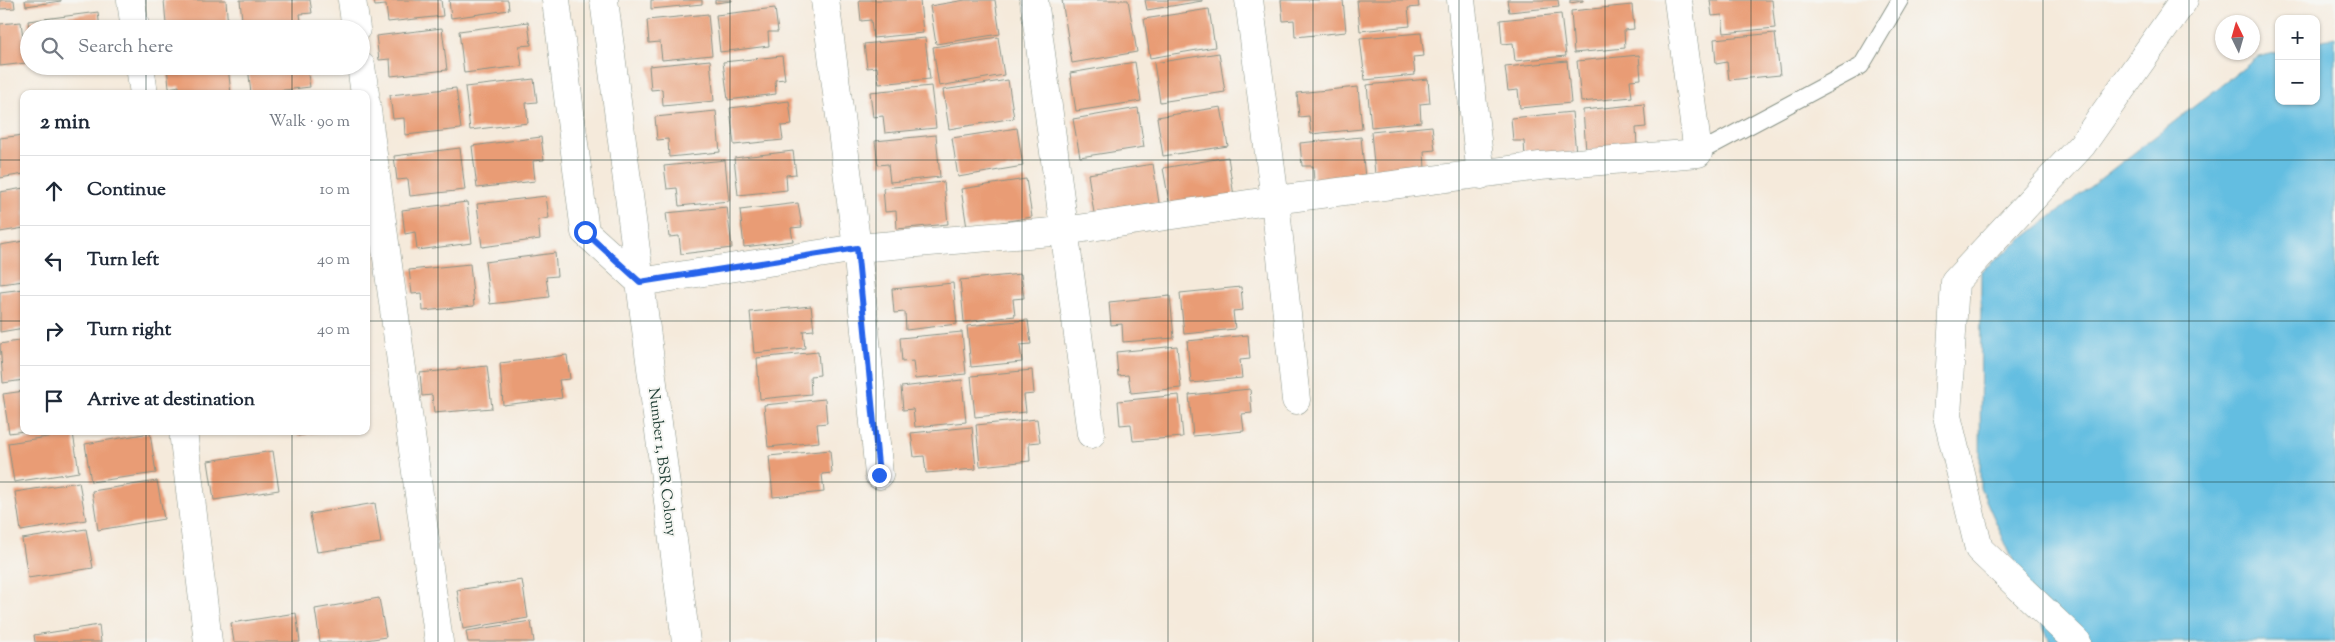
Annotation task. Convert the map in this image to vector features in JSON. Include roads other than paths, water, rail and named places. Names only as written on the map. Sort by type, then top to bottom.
[{"type":"street","points":[[132,0],[134,20]]},
{"type":"street","points":[[352,0],[355,20]]},
{"type":"street","points":[[556,0],[585,232],[640,282],[857,248],[1064,231],[1275,200],[1540,166],[1698,153],[1678,0]]},
{"type":"street","name":"Number 1, BSR Colony","points":[[604,0],[686,642]]},
{"type":"street","points":[[825,0],[857,248],[879,475]]},
{"type":"street","points":[[1034,0],[1091,434]]},
{"type":"street","points":[[1249,0],[1275,200],[1296,400]]},
{"type":"street","points":[[1461,0],[1481,175]]},
{"type":"street","points":[[2078,642],[1979,549],[1947,416],[1955,282],[2082,145],[2184,0]]},
{"type":"street","points":[[141,75],[143,90]]},
{"type":"street","points":[[362,75],[364,90]]},
{"type":"street","points":[[370,133],[439,642]]},
{"type":"street","points":[[183,435],[208,642]]},
{"type":"lane","points":[[1698,153],[1861,66],[1900,0]]},
{"type":"water","points":[[2335,37],[2335,642],[2050,642],[1980,487],[1981,271],[2254,60],[2260,60],[2260,57],[2275,53],[2275,105],[2320,105],[2320,41]]}]
